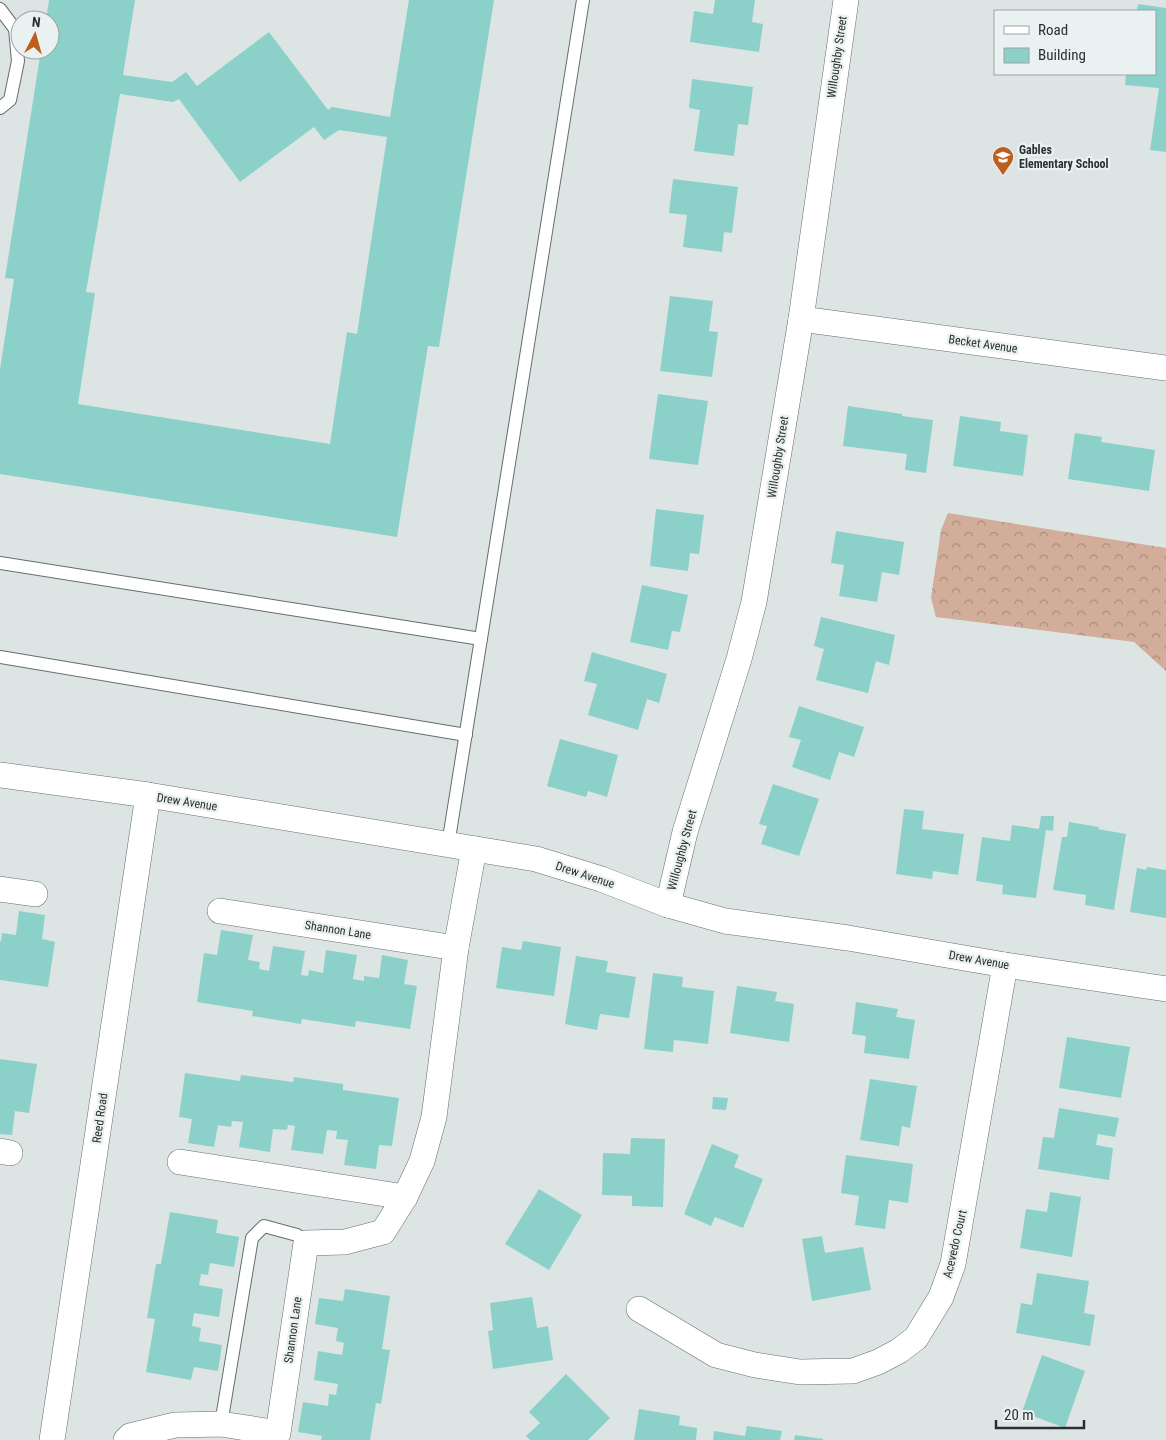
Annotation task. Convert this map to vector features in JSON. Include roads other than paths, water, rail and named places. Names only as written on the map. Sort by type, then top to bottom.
[{"type":"street","name":"Willoughby Street","points":[[668,905],[685,832],[739,659],[754,602],[801,319],[846,0]]},
{"type":"street","name":"Becket Avenue","points":[[801,319],[1166,368]]},
{"type":"street","name":"Drew Avenue","points":[[0,774],[148,795],[536,859],[601,879],[668,905],[725,921],[848,938],[1005,965],[1166,989]]},
{"type":"street","name":"Reed Road","points":[[52,1440],[148,795]]},
{"type":"street","points":[[306,1243],[345,1242],[383,1232],[405,1197],[422,1161],[434,1117],[456,948],[474,849]]},
{"type":"street","points":[[0,889],[35,894]]},
{"type":"street","name":"Shannon Lane","points":[[220,911],[456,948]]},
{"type":"street","name":"Acevedo Court","points":[[639,1309],[716,1355],[755,1365],[800,1372],[853,1371],[878,1362],[899,1351],[916,1338],[941,1297],[953,1264],[1005,965]]},
{"type":"street","points":[[180,1162],[405,1197]]},
{"type":"street","name":"Shannon Lane","points":[[126,1440],[130,1436],[175,1432],[221,1424],[278,1433],[306,1243]]},
{"type":"lane","points":[[448,845],[583,0]]},
{"type":"lane","points":[[0,9],[15,29],[18,61],[10,100],[0,108]]},
{"type":"lane","points":[[0,563],[481,639]]},
{"type":"lane","points":[[0,657],[466,734]]},
{"type":"lane","points":[[221,1424],[252,1238],[264,1226],[297,1235],[306,1243]]},
{"type":"place","name":"Gables Elementary School","points":[[1003,176]]}]
